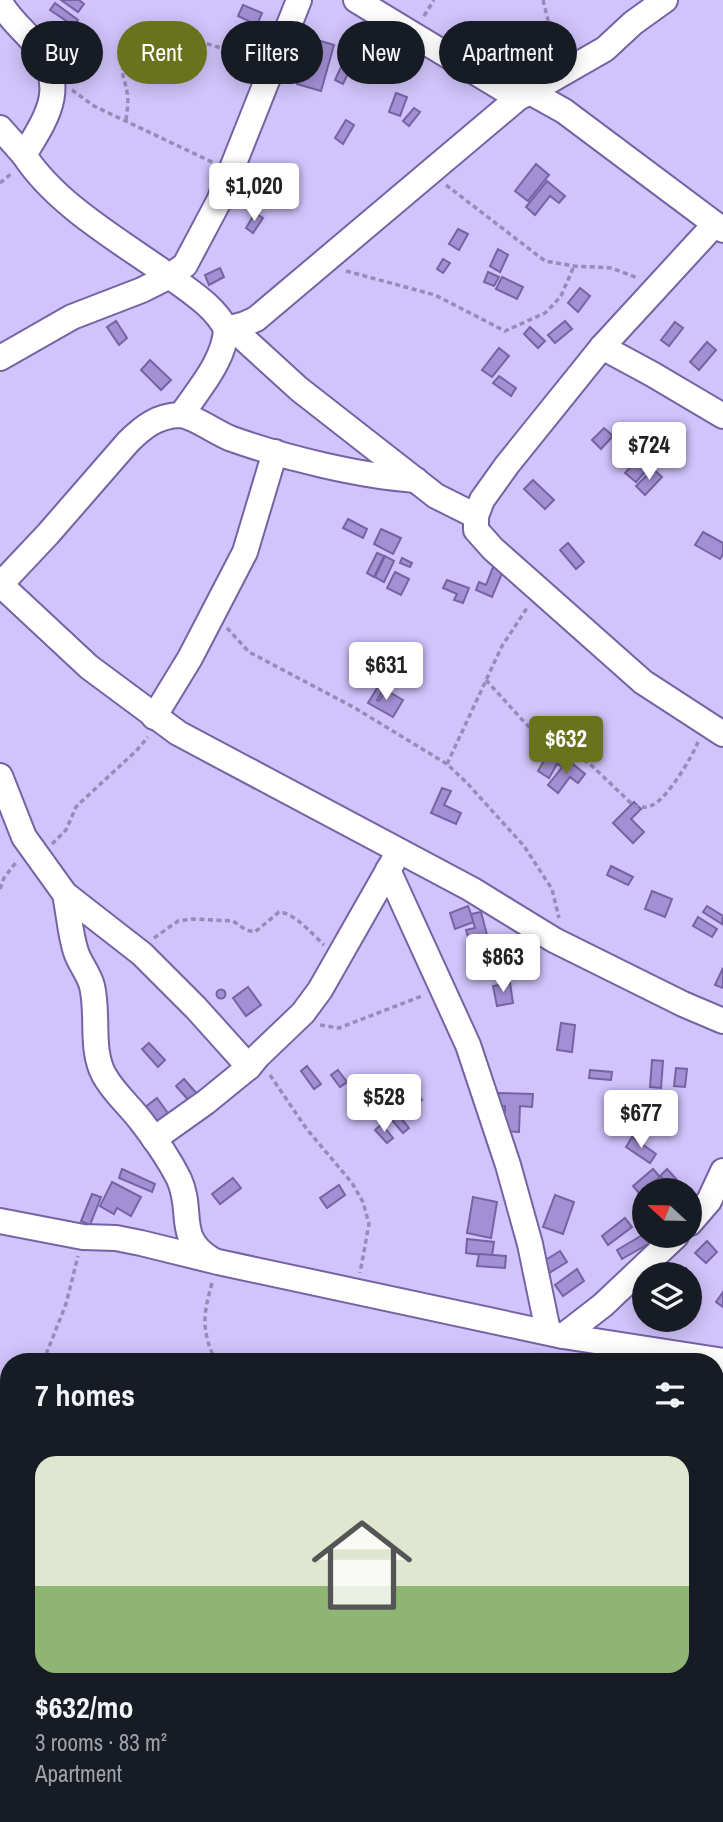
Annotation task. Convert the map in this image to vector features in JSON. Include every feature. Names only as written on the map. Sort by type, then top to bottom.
[{"type":"street","points":[[291,21],[299,0]]},
{"type":"street","points":[[356,0],[524,95],[564,111],[719,227],[658,286],[602,347],[507,465],[482,500],[476,516],[477,530],[493,549],[540,593],[643,682],[723,734]]},
{"type":"street","points":[[577,65],[605,49],[633,23],[665,0]]},
{"type":"street","points":[[0,2],[21,30]]},
{"type":"street","points":[[24,155],[46,120],[52,93],[51,84]]},
{"type":"street","points":[[0,358],[72,317],[170,276],[185,265],[200,240],[232,172],[267,84]]},
{"type":"street","points":[[182,414],[216,359],[229,328],[256,319],[524,95],[546,84]]},
{"type":"street","points":[[0,128],[24,155],[37,175],[82,214],[198,296],[229,328],[299,389],[436,496],[476,516]]},
{"type":"street","points":[[602,347],[652,373],[723,416]]},
{"type":"street","points":[[416,480],[380,477],[275,452],[230,438],[182,414],[159,418],[143,428],[0,585],[89,667],[158,719],[197,744],[394,861],[471,889],[554,940],[723,1021]]},
{"type":"street","points":[[158,719],[245,552],[275,452]]},
{"type":"street","points":[[0,776],[24,836],[65,894],[142,954],[253,1061]]},
{"type":"street","points":[[154,1139],[206,1102],[299,1016],[320,990],[394,861]]},
{"type":"street","points":[[394,861],[441,988],[468,1045],[508,1165],[556,1334]]},
{"type":"street","points":[[65,894],[76,953],[91,984],[96,1008],[97,1056],[103,1074],[119,1097],[140,1119],[180,1181],[192,1244],[218,1262]]},
{"type":"street","points":[[702,1209],[709,1201],[723,1171]]},
{"type":"street","points":[[0,1221],[83,1237],[116,1238],[556,1334],[674,1353]]},
{"type":"street","points":[[556,1334],[603,1305],[663,1248]]},
{"type":"path","points":[[544,0],[549,21]]},
{"type":"path","points":[[126,120],[128,100],[123,66],[132,48],[146,38],[159,37],[193,40],[221,48]]},
{"type":"path","points":[[65,84],[87,101],[232,172]]},
{"type":"path","points":[[431,173],[545,261],[611,268],[658,286]]},
{"type":"path","points":[[316,267],[340,270],[435,295],[505,331],[545,313],[561,296],[574,266]]},
{"type":"path","points":[[447,764],[518,618],[540,593]]},
{"type":"path","points":[[216,609],[229,631],[249,652],[355,708],[447,764],[495,813],[539,868],[552,889],[560,915],[554,940]]},
{"type":"path","points":[[486,680],[544,739],[589,763],[634,806],[644,808],[655,804],[667,791],[697,744],[699,719]]},
{"type":"path","points":[[0,889],[14,865],[66,830],[81,802],[136,751],[158,719]]},
{"type":"path","points":[[142,954],[152,940],[178,920],[233,921],[251,933],[279,912],[292,917],[340,956]]},
{"type":"path","points":[[299,1016],[325,1027],[339,1028],[441,988]]},
{"type":"path","points":[[253,1061],[352,1183],[363,1202],[369,1224],[360,1269],[361,1293]]},
{"type":"path","points":[[47,1353],[66,1304],[83,1237]]},
{"type":"path","points":[[212,1353],[206,1338],[204,1314],[218,1262]]},
{"type":"building","points":[[61,0],[79,0],[84,4],[78,12]]},
{"type":"building","points":[[55,3],[78,20],[66,21],[50,10]]},
{"type":"building","points":[[243,5],[262,13],[259,21],[249,21],[238,16]]},
{"type":"building","points":[[323,42],[334,45],[323,84]]},
{"type":"building","points":[[297,84],[323,84],[321,91]]},
{"type":"building","points":[[396,93],[407,97],[400,116],[389,112]]},
{"type":"building","points":[[414,108],[420,112],[409,126],[403,121]]},
{"type":"building","points":[[346,120],[354,125],[343,144],[335,138]]},
{"type":"building","points":[[536,164],[549,175],[528,201],[515,191]]},
{"type":"building","points":[[547,181],[565,196],[559,203],[550,196],[535,215],[526,207]]},
{"type":"building","points":[[255,213],[263,218],[253,233],[246,228]]},
{"type":"building","points":[[458,229],[468,234],[459,250],[449,244]]},
{"type":"building","points":[[498,249],[508,255],[500,272],[490,266]]},
{"type":"building","points":[[443,259],[450,263],[443,273],[437,269]]},
{"type":"building","points":[[220,268],[224,277],[209,285],[205,275]]},
{"type":"building","points":[[488,272],[499,277],[494,286],[484,282]]},
{"type":"building","points":[[502,277],[523,287],[517,299],[496,289]]},
{"type":"building","points":[[580,288],[590,296],[578,312],[568,303]]},
{"type":"building","points":[[116,321],[127,338],[119,345],[107,327]]},
{"type":"building","points":[[565,321],[572,329],[555,343],[548,335]]},
{"type":"building","points":[[675,322],[683,328],[669,346],[661,340]]},
{"type":"building","points":[[530,327],[545,341],[538,348],[524,334]]},
{"type":"building","points":[[707,342],[716,350],[699,370],[690,362]]},
{"type":"building","points":[[499,348],[509,356],[492,377],[482,370]]},
{"type":"building","points":[[150,360],[171,380],[161,390],[141,370]]},
{"type":"building","points":[[499,376],[516,388],[511,396],[493,383]]},
{"type":"building","points":[[604,428],[613,436],[601,449],[592,440]]},
{"type":"building","points":[[643,453],[654,462],[636,482],[625,473]]},
{"type":"building","points":[[653,469],[662,477],[645,495],[636,486]]},
{"type":"building","points":[[533,480],[554,500],[545,509],[524,489]]},
{"type":"building","points":[[348,519],[367,529],[363,538],[343,528]]},
{"type":"building","points":[[381,529],[401,538],[393,554],[374,544]]},
{"type":"building","points":[[703,532],[723,543],[720,559],[695,545]]},
{"type":"building","points":[[568,543],[584,562],[576,569],[560,550]]},
{"type":"building","points":[[377,553],[384,556],[374,577],[367,573]]},
{"type":"building","points":[[385,556],[394,561],[384,582],[375,577]]},
{"type":"building","points":[[402,558],[412,563],[410,567],[400,563]]},
{"type":"building","points":[[493,567],[503,571],[492,597],[476,590],[479,582],[486,585]]},
{"type":"building","points":[[395,572],[409,579],[401,595],[387,588]]},
{"type":"building","points":[[447,580],[469,588],[463,603],[454,600],[457,594],[443,588]]},
{"type":"building","points":[[379,685],[384,688],[377,700],[379,701],[386,690],[403,700],[393,717],[368,703]]},
{"type":"building","points":[[553,746],[574,759],[567,770],[557,764],[549,778],[538,771]]},
{"type":"building","points":[[568,760],[585,774],[578,783],[570,777],[558,793],[548,785]]},
{"type":"building","points":[[442,788],[451,791],[444,805],[461,813],[456,824],[431,813]]},
{"type":"building","points":[[634,802],[641,809],[631,819],[644,832],[633,843],[613,823]]},
{"type":"building","points":[[611,866],[633,877],[628,885],[607,875]]},
{"type":"building","points":[[652,891],[672,899],[665,917],[645,909]]},
{"type":"building","points":[[468,906],[474,922],[455,929],[450,913]]},
{"type":"building","points":[[707,906],[723,916],[722,924],[703,912]]},
{"type":"building","points":[[481,912],[487,935],[469,940],[466,930],[475,928],[471,914]]},
{"type":"building","points":[[698,917],[717,929],[712,937],[693,926]]},
{"type":"building","points":[[723,968],[723,988],[715,985]]},
{"type":"building","points":[[510,983],[513,1003],[497,1006],[493,986]]},
{"type":"building","points":[[248,987],[261,1005],[246,1016],[233,998]]},
{"type":"building","points":[[221,990],[225,994],[221,998],[217,994]]},
{"type":"building","points":[[561,1023],[575,1025],[572,1052],[557,1050]]},
{"type":"building","points":[[149,1043],[165,1060],[158,1067],[142,1049]]},
{"type":"building","points":[[652,1060],[663,1061],[661,1088],[650,1087]]},
{"type":"building","points":[[307,1066],[321,1084],[314,1089],[301,1071]]},
{"type":"building","points":[[676,1068],[687,1069],[685,1087],[674,1086]]},
{"type":"building","points":[[338,1070],[347,1082],[340,1087],[331,1075]]},
{"type":"building","points":[[590,1070],[612,1072],[611,1080],[589,1078]]},
{"type":"building","points":[[184,1079],[198,1095],[190,1102],[176,1086]]},
{"type":"building","points":[[416,1091],[422,1100],[403,1113],[397,1104]]},
{"type":"building","points":[[497,1093],[533,1094],[532,1107],[520,1106],[519,1132],[504,1131],[505,1106],[497,1106]]},
{"type":"building","points":[[157,1098],[173,1120],[160,1130],[144,1108]]},
{"type":"building","points":[[650,1103],[661,1103],[660,1122],[648,1121]]},
{"type":"building","points":[[394,1107],[396,1111],[385,1118],[382,1114]]},
{"type":"building","points":[[396,1112],[409,1128],[403,1133],[390,1118]]},
{"type":"building","points":[[382,1124],[393,1138],[387,1143],[375,1130]]},
{"type":"building","points":[[632,1137],[656,1154],[650,1163],[626,1147]]},
{"type":"building","points":[[122,1169],[155,1184],[152,1192],[119,1178]]},
{"type":"building","points":[[653,1169],[660,1177],[659,1178],[642,1178]]},
{"type":"building","points":[[667,1169],[675,1178],[662,1178],[660,1176]]},
{"type":"building","points":[[233,1178],[241,1188],[220,1204],[212,1194]]},
{"type":"building","points":[[112,1182],[141,1197],[131,1216],[117,1208],[114,1214],[100,1206]]},
{"type":"building","points":[[339,1185],[345,1195],[327,1208],[320,1198]]},
{"type":"building","points":[[92,1194],[101,1197],[90,1225],[81,1221]]},
{"type":"building","points":[[555,1195],[574,1202],[563,1234],[543,1227]]},
{"type":"building","points":[[473,1197],[497,1202],[491,1238],[467,1233]]},
{"type":"building","points":[[625,1218],[632,1227],[608,1245],[602,1236]]},
{"type":"building","points":[[467,1239],[494,1242],[492,1256],[466,1253]]},
{"type":"building","points":[[632,1241],[632,1248],[641,1248],[622,1259],[617,1250]]},
{"type":"building","points":[[707,1241],[717,1252],[706,1263],[695,1253]]},
{"type":"building","points":[[560,1251],[567,1262],[546,1275],[539,1264]]},
{"type":"building","points":[[479,1254],[506,1256],[505,1268],[477,1266]]},
{"type":"building","points":[[577,1269],[584,1281],[563,1296],[555,1285]]},
{"type":"building","points":[[723,1292],[723,1307],[716,1302]]}]
